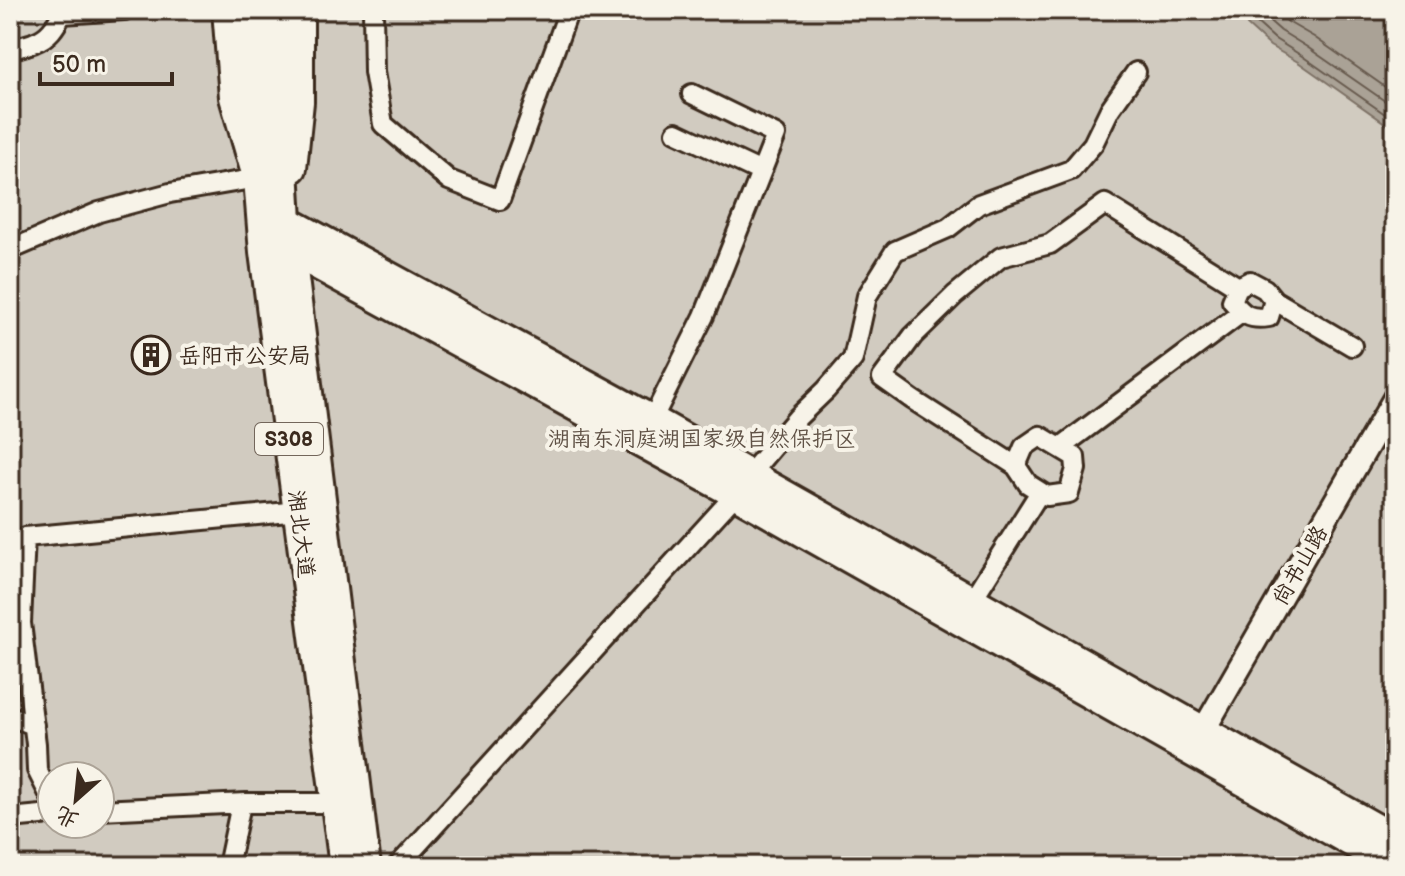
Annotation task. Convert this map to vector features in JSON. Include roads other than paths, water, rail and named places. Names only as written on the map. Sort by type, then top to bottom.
[{"type":"main road","points":[[227,10],[234,97],[258,178]]},
{"type":"main road","name":"湘北大道","points":[[275,11],[258,83],[258,178],[274,220],[292,251],[366,866]]},
{"type":"main road","name":"湘北大道","points":[[275,11],[274,220],[264,252],[344,866]]},
{"type":"main road","points":[[274,220],[652,420],[743,485],[1394,866]]},
{"type":"main road","points":[[264,252],[292,251],[972,600],[1395,839]]},
{"type":"street","points":[[10,51],[36,42],[53,31],[60,12],[124,10]]},
{"type":"street","points":[[373,10],[374,72],[383,124],[449,180],[500,200],[569,10]]},
{"type":"street","points":[[398,866],[853,359],[867,296],[895,251],[948,228],[979,204],[1071,170],[1093,144],[1110,109],[1136,72]]},
{"type":"street","points":[[652,420],[704,316],[776,135],[692,94]]},
{"type":"street","points":[[676,132],[761,172]]},
{"type":"street","points":[[10,250],[99,212],[170,193],[258,178]]},
{"type":"street","points":[[1016,466],[1024,447],[1040,436],[1075,457],[1076,469],[1069,493],[1047,496],[1028,484],[1016,466],[882,378],[913,336],[955,295],[1001,257],[1050,244],[1105,204],[1238,287]]},
{"type":"street","points":[[1274,300],[1269,317],[1255,319],[1241,313],[1232,301],[1238,287],[1250,281],[1265,289],[1274,300],[1352,346]]},
{"type":"street","points":[[1061,447],[1241,313]]},
{"type":"street","name":"尚书山路","points":[[1203,731],[1395,398]]},
{"type":"street","points":[[972,600],[1040,492]]},
{"type":"street","points":[[36,760],[21,623],[18,537],[299,511]]},
{"type":"street","points":[[10,716],[34,725]]},
{"type":"street","points":[[116,809],[335,803]]},
{"type":"street","points":[[228,866],[241,804]]},
{"type":"street","points":[[10,818],[36,816]]},
{"type":"water","points":[[1244,10],[1395,10],[1395,130],[1270,46],[1247,25]]},
{"type":"place","name":"岳阳市公安局","points":[[151,355]]},
{"type":"park label","name":"湖南东洞庭湖国家级自然保护区","points":[[702,438]]}]
